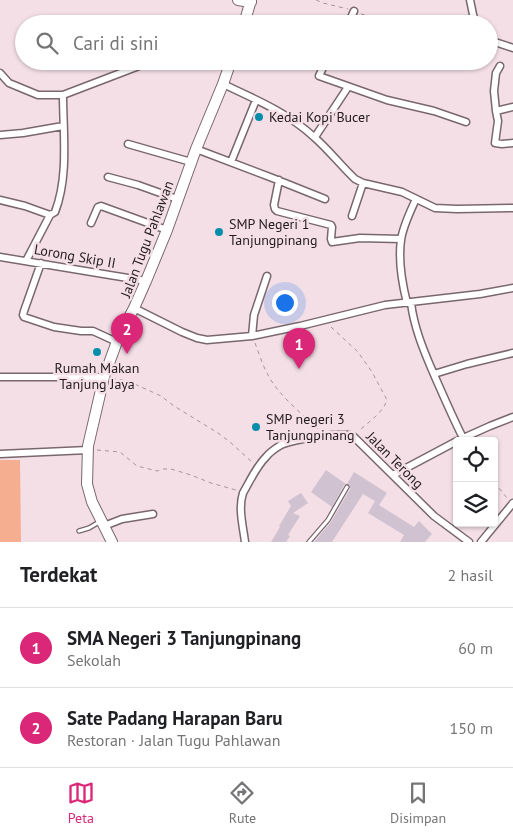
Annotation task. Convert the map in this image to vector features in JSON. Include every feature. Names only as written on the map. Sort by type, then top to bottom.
[{"type":"main road","points":[[238,0],[251,1],[247,15]]},
{"type":"main road","name":"Jalan Tugu Pahlawan","points":[[112,542],[92,502],[87,484],[88,450],[104,377],[117,342],[146,281],[227,70]]},
{"type":"street","points":[[470,0],[472,15]]},
{"type":"street","points":[[352,15],[354,11]]},
{"type":"street","points":[[498,43],[513,48]]},
{"type":"street","points":[[498,70],[500,66]]},
{"type":"street","points":[[0,73],[9,83],[38,95],[63,95],[128,70]]},
{"type":"street","points":[[322,70],[319,76],[348,87],[466,122]]},
{"type":"street","points":[[498,70],[494,90],[498,122],[495,142],[513,144]]},
{"type":"street","points":[[223,84],[295,122],[314,137],[355,179],[363,183],[402,192],[435,208],[457,210],[513,208]]},
{"type":"street","points":[[314,137],[348,87]]},
{"type":"street","points":[[26,261],[50,215],[55,212],[62,188],[64,171],[63,95]]},
{"type":"street","points":[[230,162],[256,100]]},
{"type":"street","points":[[496,111],[513,107]]},
{"type":"street","points":[[0,135],[63,126]]},
{"type":"street","points":[[128,144],[191,162]]},
{"type":"street","points":[[196,149],[279,180],[325,200]]},
{"type":"street","points":[[108,177],[177,199]]},
{"type":"street","points":[[279,180],[274,205],[275,209],[331,225],[332,242],[360,238],[401,239]]},
{"type":"street","points":[[352,216],[363,183]]},
{"type":"street","points":[[416,199],[401,239],[400,268],[402,282],[414,322],[453,419],[458,437]]},
{"type":"street","points":[[0,200],[50,215]]},
{"type":"street","points":[[92,223],[100,206],[166,230]]},
{"type":"street","name":"Lorong Skip II","points":[[0,257],[146,281]]},
{"type":"street","points":[[41,263],[23,316],[54,327],[93,332],[117,342]]},
{"type":"street","points":[[252,336],[254,315],[267,276]]},
{"type":"street","points":[[134,308],[182,332],[207,340],[252,336],[324,321],[385,305],[480,294],[513,288]]},
{"type":"street","points":[[434,374],[513,353]]},
{"type":"street","points":[[0,377],[104,377]]},
{"type":"street","points":[[466,437],[513,417]]},
{"type":"street","name":"Jalan Terong","points":[[245,542],[241,499],[266,456],[281,445],[325,435],[349,434],[434,516],[470,542]]},
{"type":"street","points":[[393,476],[453,443]]},
{"type":"street","points":[[0,454],[88,450]]},
{"type":"street","points":[[481,542],[512,504]]},
{"type":"street","points":[[102,524],[153,514]]},
{"type":"lane","points":[[309,542],[328,520],[347,487]]},
{"type":"lane","points":[[79,531],[102,524]]},
{"type":"path","points":[[316,0],[366,15]]},
{"type":"path","points":[[324,321],[358,352],[372,372],[387,400],[386,405],[353,436]]},
{"type":"path","points":[[252,336],[272,383],[325,435]]},
{"type":"path","points":[[104,377],[128,380],[161,396],[218,433],[258,468]]},
{"type":"path","points":[[88,450],[120,452],[137,466],[157,471],[172,469],[243,493]]},
{"type":"path","points":[[498,487],[512,504]]},
{"type":"shaded area","points":[[0,460],[20,460],[21,542],[0,542]]},
{"type":"building","points":[[326,470],[346,484],[332,507],[311,492]]},
{"type":"building","points":[[354,472],[387,493],[379,505],[414,527],[419,521],[432,534],[425,542],[400,542],[404,535],[368,513],[375,501],[363,494],[332,542],[314,542],[331,522],[350,489],[350,485],[347,484]]},
{"type":"building","points":[[301,493],[308,503],[293,513],[300,516],[288,535],[290,536],[286,542],[271,542],[291,506],[288,501]]},
{"type":"place","name":"Kedai Kopi Bucer","points":[[259,117]]},
{"type":"place","name":"SMP Negeri 1 Tanjungpinang","points":[[219,232]]},
{"type":"place","name":"Rumah Makan Tanjung Jaya","points":[[97,352]]},
{"type":"place","name":"Sate Padang Harapan Baru","points":[[127,354]]},
{"type":"place","name":"SMA Negeri 3 Tanjungpinang","points":[[299,369]]},
{"type":"place","name":"SMP negeri 3 Tanjungpinang","points":[[256,427]]}]
